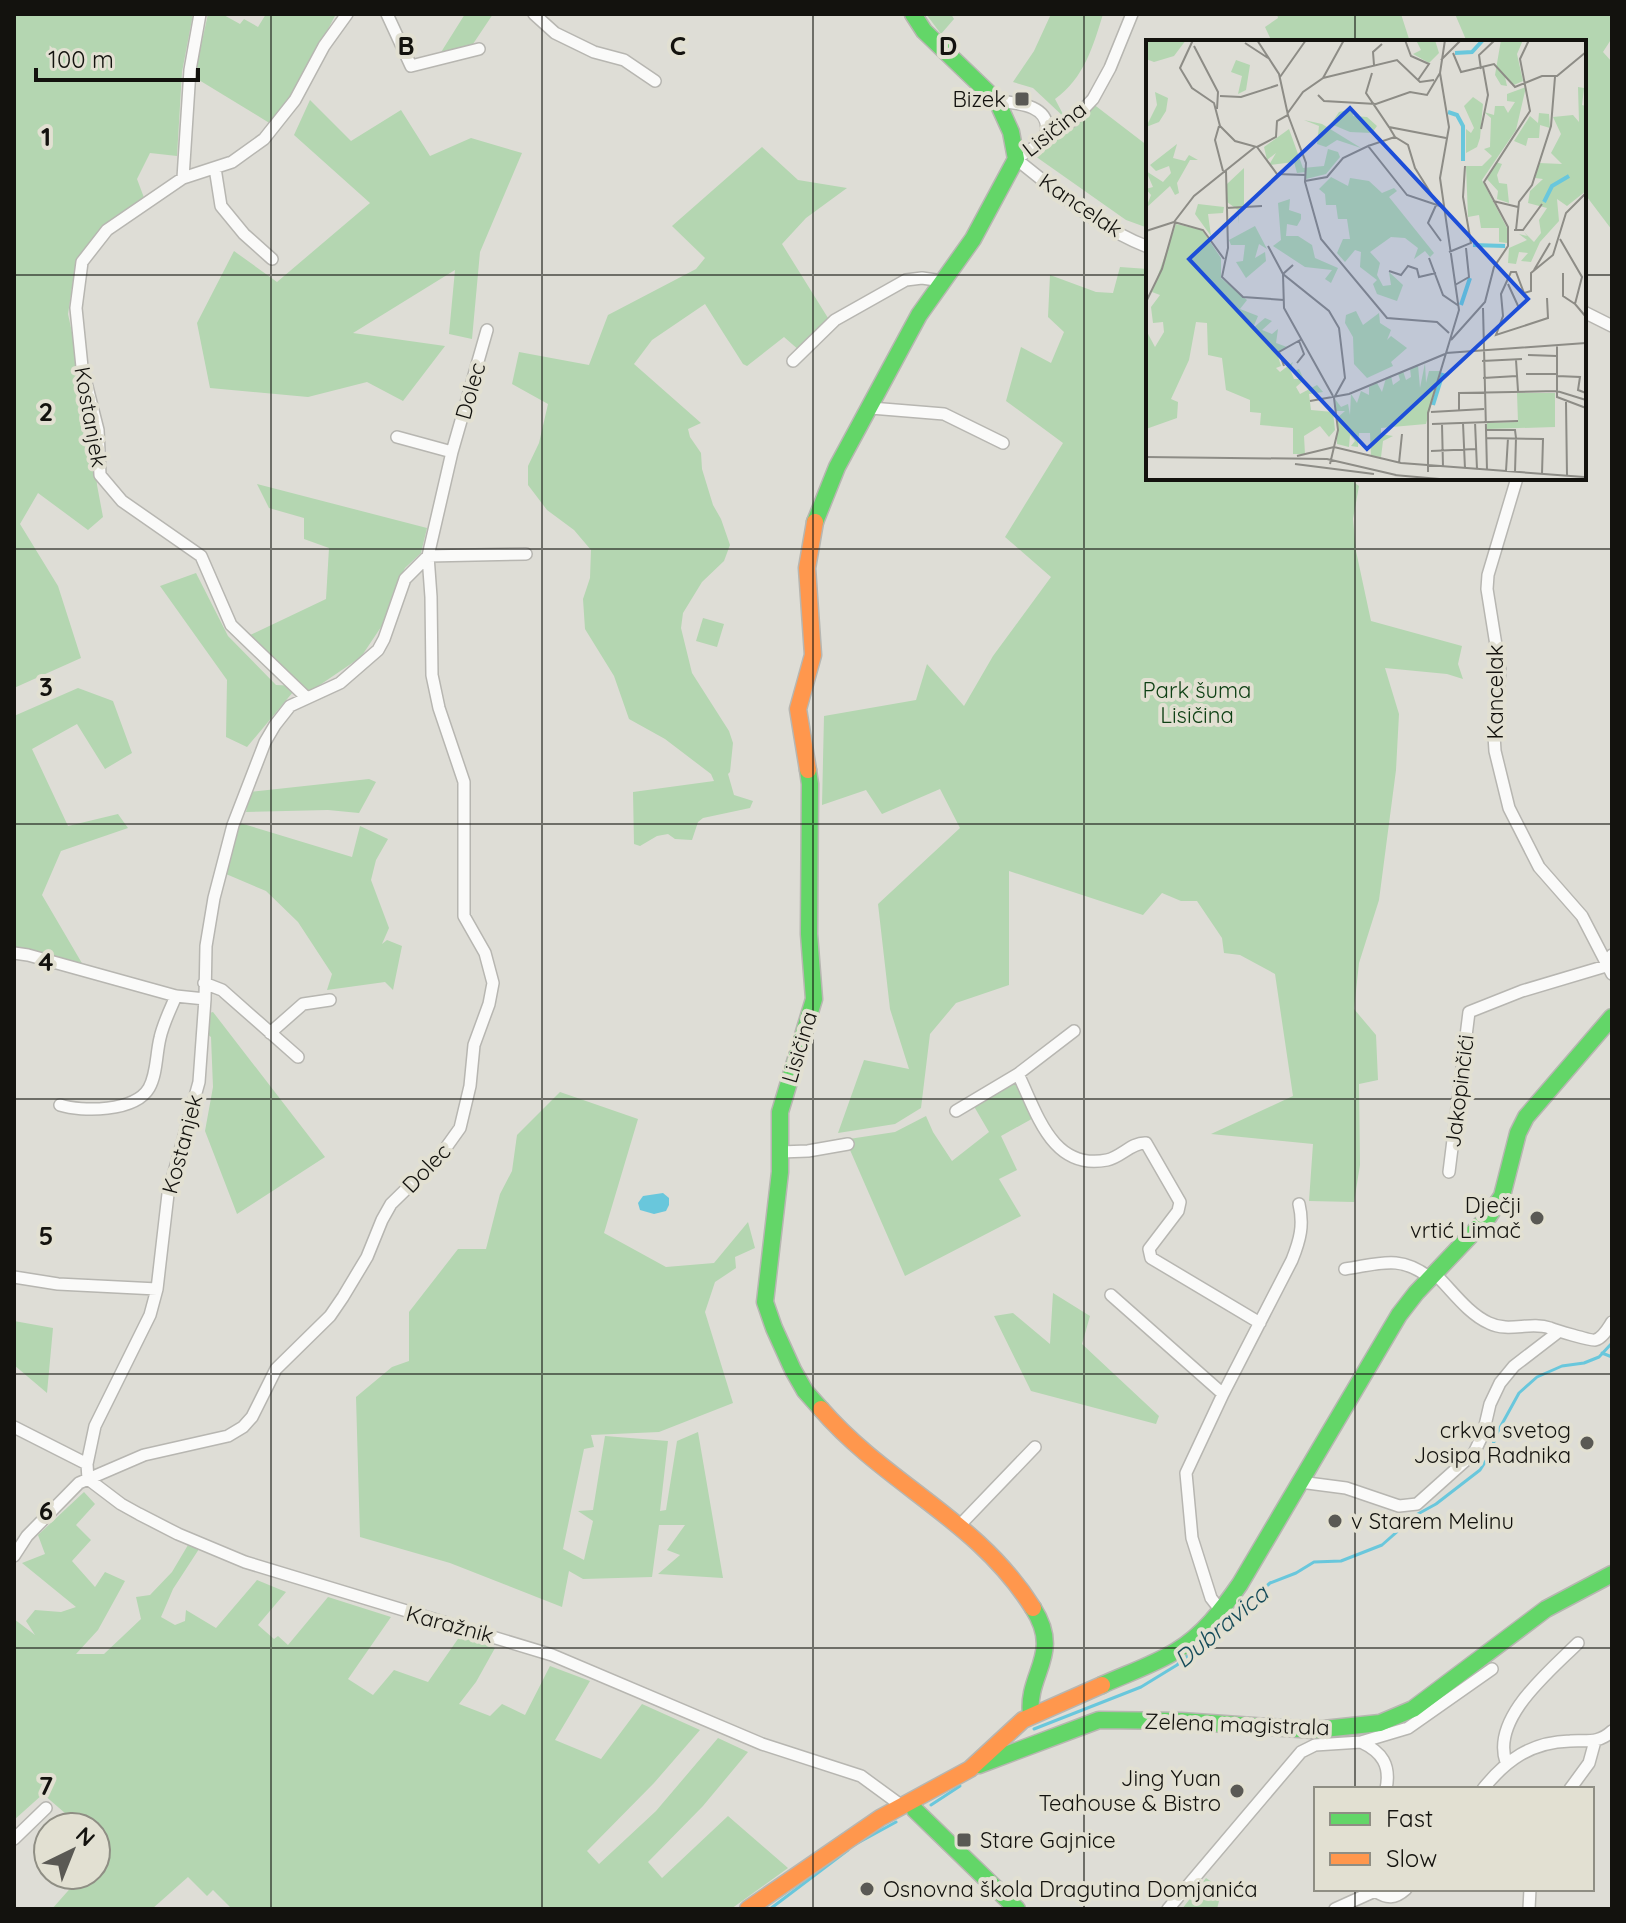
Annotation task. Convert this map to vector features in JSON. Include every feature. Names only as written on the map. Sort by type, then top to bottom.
[{"type":"street","points":[[183,178],[190,70],[200,14]]},
{"type":"street","name":"Kostanjek","points":[[307,698],[231,625],[201,556],[122,501],[100,475],[98,430],[82,367],[76,308],[82,262],[107,230],[183,178],[232,162],[264,139],[295,100],[324,46],[347,14]]},
{"type":"street","points":[[387,14],[411,66],[479,49]]},
{"type":"street","points":[[534,14],[555,33],[594,52],[624,60],[655,81]]},
{"type":"street","points":[[913,14],[924,31],[997,101],[1011,132],[1016,159]]},
{"type":"street","name":"Lisičina","points":[[1031,1715],[1029,1702],[1040,1677],[1046,1649],[1038,1617],[1002,1564],[828,1418],[809,1396],[768,1315],[765,1302],[780,1152],[780,1112],[814,999],[809,934],[810,784],[798,709],[813,655],[808,558],[812,529],[823,498],[919,315],[973,239],[1016,159],[1039,144],[1046,134],[1072,121],[1093,99],[1110,68],[1132,14]]},
{"type":"street","points":[[997,101],[1032,107],[1040,112],[1046,120],[1046,134]]},
{"type":"street","name":"Kancelak","points":[[1016,159],[1074,205],[1146,246]]},
{"type":"street","points":[[215,168],[221,206],[244,234],[272,259]]},
{"type":"street","points":[[793,361],[835,320],[906,280],[922,278],[943,281]]},
{"type":"street","points":[[1586,313],[1612,326]]},
{"type":"street","name":"Dolec","points":[[14,1556],[27,1536],[79,1483],[144,1455],[228,1436],[243,1427],[252,1417],[276,1369],[330,1316],[343,1297],[367,1257],[391,1204],[440,1156],[460,1128],[470,1086],[474,1045],[493,983],[485,953],[464,916],[464,782],[439,708],[432,675],[428,556],[452,452],[487,330]]},
{"type":"street","points":[[871,408],[944,414],[1003,443]]},
{"type":"street","points":[[397,437],[452,452]]},
{"type":"street","name":"Kancelak","points":[[1516,480],[1488,575],[1487,589],[1500,670],[1495,751],[1509,808],[1539,867],[1582,916],[1610,965]]},
{"type":"street","points":[[428,556],[526,554]]},
{"type":"street","name":"Kostanjek","points":[[87,1464],[95,1426],[150,1315],[157,1289],[168,1194],[199,1082],[206,946],[214,898],[233,825],[270,733],[290,706],[340,683],[378,650],[405,579],[428,556]]},
{"type":"street","points":[[14,953],[176,996],[205,999]]},
{"type":"street","name":"Jakopinčići","points":[[1449,1172],[1469,1012],[1522,991],[1610,965]]},
{"type":"street","points":[[204,983],[222,990],[298,1057]]},
{"type":"street","points":[[60,1105],[77,1110],[95,1110],[139,1097],[148,1089],[160,1038],[176,996]]},
{"type":"street","points":[[270,1033],[303,1004],[330,1000]]},
{"type":"street","points":[[748,1909],[845,1841],[970,1769],[1015,1725],[1031,1715],[1175,1652],[1198,1635],[1221,1611],[1399,1315],[1489,1216],[1502,1196],[1518,1133],[1526,1117],[1612,1017]]},
{"type":"street","points":[[956,1111],[1018,1074],[1074,1031]]},
{"type":"street","points":[[1018,1074],[1051,1140],[1062,1153],[1094,1161],[1110,1160],[1140,1143],[1146,1143],[1180,1202],[1178,1211],[1149,1249],[1151,1258],[1260,1323]]},
{"type":"street","points":[[780,1152],[848,1144]]},
{"type":"street","points":[[1221,1611],[1211,1598],[1192,1538],[1186,1473],[1301,1237],[1303,1220],[1299,1204]]},
{"type":"street","points":[[1345,1269],[1403,1262],[1432,1276],[1488,1323],[1506,1328],[1548,1327],[1557,1333]]},
{"type":"street","points":[[14,1277],[58,1284],[157,1289]]},
{"type":"street","points":[[1111,1295],[1223,1394]]},
{"type":"street","points":[[1300,1482],[1346,1488],[1399,1506],[1417,1504],[1474,1453],[1483,1434],[1490,1404],[1500,1383],[1514,1366],[1557,1333],[1567,1331],[1592,1341],[1600,1338],[1612,1322]]},
{"type":"street","points":[[14,1427],[87,1464],[88,1479]]},
{"type":"street","points":[[959,1526],[1035,1447]]},
{"type":"street","name":"Karažnik","points":[[88,1479],[139,1514],[245,1562],[552,1655],[762,1744],[861,1776],[915,1810],[1017,1909]]},
{"type":"street","name":"Zelena magistrala","points":[[970,1769],[1099,1720],[1181,1721],[1314,1730],[1380,1723],[1423,1702],[1546,1609],[1612,1574]]},
{"type":"street","points":[[1506,1762],[1503,1746],[1510,1722],[1533,1689],[1578,1643]]},
{"type":"street","points":[[1168,1909],[1301,1752],[1315,1745],[1361,1742],[1408,1728],[1492,1669]]},
{"type":"street","points":[[1015,1725],[1016,1736],[1023,1748]]},
{"type":"street","points":[[1485,1787],[1506,1762],[1543,1745],[1571,1740],[1595,1741],[1612,1731]]},
{"type":"street","points":[[1571,1787],[1589,1763],[1595,1741]]},
{"type":"street","points":[[1361,1742],[1380,1753],[1385,1761],[1388,1770],[1386,1787]]},
{"type":"street","points":[[14,1839],[46,1808]]},
{"type":"street","points":[[1335,1909],[1373,1891]]},
{"type":"street","points":[[1376,1891],[1385,1897],[1396,1897],[1404,1891]]},
{"type":"green space","points":[[14,14],[193,14],[182,72],[177,156],[150,153],[137,179],[146,203],[98,236],[76,261],[68,314],[92,425],[103,517],[88,530],[38,493],[20,524],[58,586],[81,658],[14,688]]},
{"type":"green space","points":[[208,14],[222,14],[240,24],[244,19],[258,27],[266,14],[336,14],[292,97],[271,124],[194,77]]},
{"type":"green space","points":[[465,14],[493,14],[473,44],[438,57]]},
{"type":"green space","points":[[926,14],[951,14],[954,19],[941,34]]},
{"type":"green space","points":[[1051,14],[1103,14],[1080,72],[1055,99],[1065,118],[1033,88],[1013,82],[1034,51]]},
{"type":"green space","points":[[1277,14],[1401,14],[1409,40],[1271,40],[1265,27],[1278,18]]},
{"type":"green space","points":[[1455,14],[1612,14],[1612,38],[1603,52],[1612,62],[1612,230],[1586,196],[1586,40],[1466,40]]},
{"type":"green space","points":[[310,100],[351,141],[401,110],[430,156],[471,138],[522,153],[480,252],[472,339],[449,334],[455,270],[353,333],[445,346],[403,401],[367,382],[308,397],[210,388],[197,323],[234,251],[277,282],[370,203],[294,135]]},
{"type":"green space","points":[[1088,100],[1146,144],[1146,227],[1126,220],[1035,156]]},
{"type":"green space","points":[[762,147],[798,180],[847,188],[806,218],[782,244],[828,318],[800,351],[784,337],[747,366],[705,304],[652,340],[634,364],[701,423],[688,429],[701,453],[702,469],[713,505],[730,545],[724,561],[702,582],[683,613],[681,628],[692,673],[729,731],[733,743],[728,774],[734,795],[753,801],[750,808],[703,818],[698,822],[692,840],[675,839],[668,834],[657,836],[640,846],[634,844],[633,792],[714,781],[711,774],[665,739],[629,719],[614,676],[585,629],[583,599],[590,578],[591,550],[574,530],[547,510],[528,485],[528,466],[539,443],[548,404],[512,384],[519,352],[589,365],[608,315],[696,269],[705,258],[672,226]]},
{"type":"green space","name":"Park šuma Lisičina","points":[[1120,267],[1146,269],[1146,480],[1351,480],[1359,486],[1353,519],[1356,551],[1371,621],[1462,646],[1458,664],[1463,679],[1447,674],[1385,668],[1399,714],[1396,770],[1379,900],[1359,963],[1354,1009],[1376,1035],[1378,1080],[1359,1084],[1360,1165],[1354,1202],[1309,1201],[1313,1144],[1211,1134],[1293,1096],[1275,974],[1240,955],[1224,953],[1222,938],[1197,901],[1181,901],[1162,893],[1143,915],[1009,871],[1009,985],[956,1003],[930,1034],[921,1108],[895,1124],[838,1133],[864,1060],[909,1069],[890,1009],[878,904],[960,828],[940,789],[882,814],[866,790],[822,805],[824,716],[916,700],[927,664],[964,706],[993,656],[1051,577],[1005,537],[1063,443],[1006,401],[1021,347],[1051,363],[1064,332],[1048,317],[1050,275],[1096,292],[1113,293]]},
{"type":"green space","points":[[257,484],[427,528],[421,553],[405,568],[383,624],[361,657],[308,693],[246,637],[326,599],[329,548],[304,539],[304,518],[269,508]]},
{"type":"green space","points":[[196,573],[228,636],[276,685],[298,686],[247,747],[226,737],[227,680],[160,586]]},
{"type":"green space","points":[[703,618],[724,624],[717,647],[696,641]]},
{"type":"green space","points":[[78,688],[113,701],[132,753],[105,769],[77,724],[32,749],[68,826],[118,814],[128,828],[61,851],[42,895],[83,965],[14,949],[14,716]]},
{"type":"green space","points":[[369,779],[376,782],[359,813],[328,810],[246,812],[250,792]]},
{"type":"green space","points":[[240,823],[352,857],[360,826],[388,839],[376,860],[371,880],[389,928],[382,944],[387,940],[402,946],[393,990],[385,982],[327,990],[332,974],[298,922],[266,891],[226,874]]},
{"type":"green space","points":[[213,1012],[325,1157],[237,1214],[205,1131],[213,1087],[211,1037],[207,1034],[209,1013]]},
{"type":"green space","points":[[1012,1075],[1037,1116],[1001,1136],[1017,1170],[999,1179],[1021,1216],[905,1276],[850,1150],[849,1139],[895,1132],[926,1116],[952,1161],[989,1132],[972,1103]]},
{"type":"green space","points":[[560,1092],[638,1119],[604,1233],[666,1267],[714,1263],[748,1222],[755,1248],[735,1257],[736,1268],[715,1282],[705,1312],[733,1403],[659,1432],[591,1435],[594,1447],[584,1449],[563,1549],[584,1560],[593,1521],[578,1511],[593,1510],[605,1436],[668,1441],[660,1511],[666,1510],[677,1441],[698,1432],[723,1578],[658,1574],[680,1555],[667,1550],[685,1525],[659,1525],[652,1577],[583,1579],[569,1571],[562,1607],[450,1563],[360,1537],[356,1397],[392,1367],[409,1361],[409,1312],[458,1249],[486,1249],[500,1194],[512,1171],[517,1135]]},
{"type":"green space","points":[[1053,1293],[1090,1316],[1082,1344],[1159,1416],[1156,1424],[1031,1391],[994,1316],[1013,1313],[1050,1344]]},
{"type":"green space","points":[[14,1321],[53,1328],[47,1393],[14,1365]]},
{"type":"green space","points":[[84,1492],[95,1504],[76,1525],[91,1540],[72,1561],[95,1587],[105,1572],[125,1581],[98,1630],[76,1654],[104,1654],[141,1619],[136,1597],[150,1595],[172,1572],[188,1545],[199,1549],[173,1589],[161,1617],[175,1625],[185,1621],[186,1610],[216,1628],[257,1580],[286,1592],[258,1625],[274,1639],[278,1636],[288,1645],[328,1597],[391,1617],[348,1679],[373,1695],[394,1670],[428,1682],[460,1636],[495,1648],[476,1682],[459,1704],[490,1716],[502,1704],[525,1715],[550,1666],[590,1681],[555,1740],[601,1759],[642,1704],[700,1730],[654,1783],[587,1851],[599,1864],[656,1811],[718,1738],[748,1752],[703,1806],[648,1862],[662,1878],[728,1816],[788,1868],[731,1909],[232,1909],[213,1890],[207,1896],[188,1877],[152,1909],[52,1909],[68,1891],[112,1891],[112,1811],[63,1811],[43,1794],[14,1820],[14,1619],[35,1635],[26,1621],[35,1610],[61,1612],[76,1607],[22,1563],[45,1554],[38,1535]]},
{"type":"green space","points":[[1206,1878],[1222,1889],[1217,1909],[1182,1909]]},
{"type":"water","points":[[663,1193],[669,1198],[666,1211],[654,1214],[640,1210],[638,1203],[643,1196]]},
{"type":"waterway","name":"Dubravica","points":[[1612,1287],[1612,1297]]},
{"type":"waterway","name":"Dubravica","points":[[1034,1729],[1141,1687],[1177,1665],[1270,1583],[1314,1562],[1341,1561],[1382,1545],[1416,1515],[1436,1504],[1480,1470],[1519,1393],[1537,1377],[1562,1366],[1599,1357],[1612,1343]]},
{"type":"waterway","points":[[1602,1353],[1612,1357]]},
{"type":"waterway","name":"Dubravica","points":[[931,1805],[960,1786]]},
{"type":"waterway","name":"Dubravica","points":[[854,1845],[896,1822]]},
{"type":"waterway","name":"Dubravica","points":[[770,1909],[848,1850]]},
{"type":"traffic: fast","points":[[815,522],[837,467],[919,315],[973,239],[1016,159],[1011,132],[997,101],[924,31],[913,14]]},
{"type":"traffic: fast","points":[[808,770],[809,934],[814,999],[780,1112],[780,1172],[765,1302],[793,1370],[805,1391],[821,1409]]},
{"type":"traffic: fast","points":[[1102,1685],[1158,1661],[1186,1645],[1226,1603],[1399,1315],[1489,1216],[1502,1196],[1518,1133],[1526,1117],[1612,1017]]},
{"type":"traffic: fast","points":[[979,1765],[1099,1720],[1181,1721],[1314,1730],[1380,1723],[1413,1709],[1546,1609],[1612,1574]]},
{"type":"traffic: fast","points":[[1031,1715],[1033,1687],[1045,1639],[1033,1608]]},
{"type":"traffic: fast","points":[[912,1803],[915,1810],[1017,1909]]},
{"type":"traffic: slow","points":[[808,770],[798,709],[813,655],[807,568],[815,522]]},
{"type":"traffic: slow","points":[[821,1409],[874,1460],[986,1550],[1011,1577],[1033,1608]]},
{"type":"traffic: slow","points":[[748,1909],[880,1818],[970,1769],[1023,1720],[1102,1685]]},
{"type":"place","name":"Bizek","points":[[1022,99]]},
{"type":"place","name":"Dječji vrtić Limač","points":[[1537,1218]]},
{"type":"place","name":"crkva svetog Josipa Radnika","points":[[1587,1443]]},
{"type":"place","name":"v Starem Melinu","points":[[1335,1521]]},
{"type":"place","name":"Jing Yuan Teahouse & Bistro","points":[[1237,1791]]},
{"type":"place","name":"Stare Gajnice","points":[[964,1840]]},
{"type":"place","name":"Osnovna škola Dragutina Domjanića","points":[[867,1889]]}]
